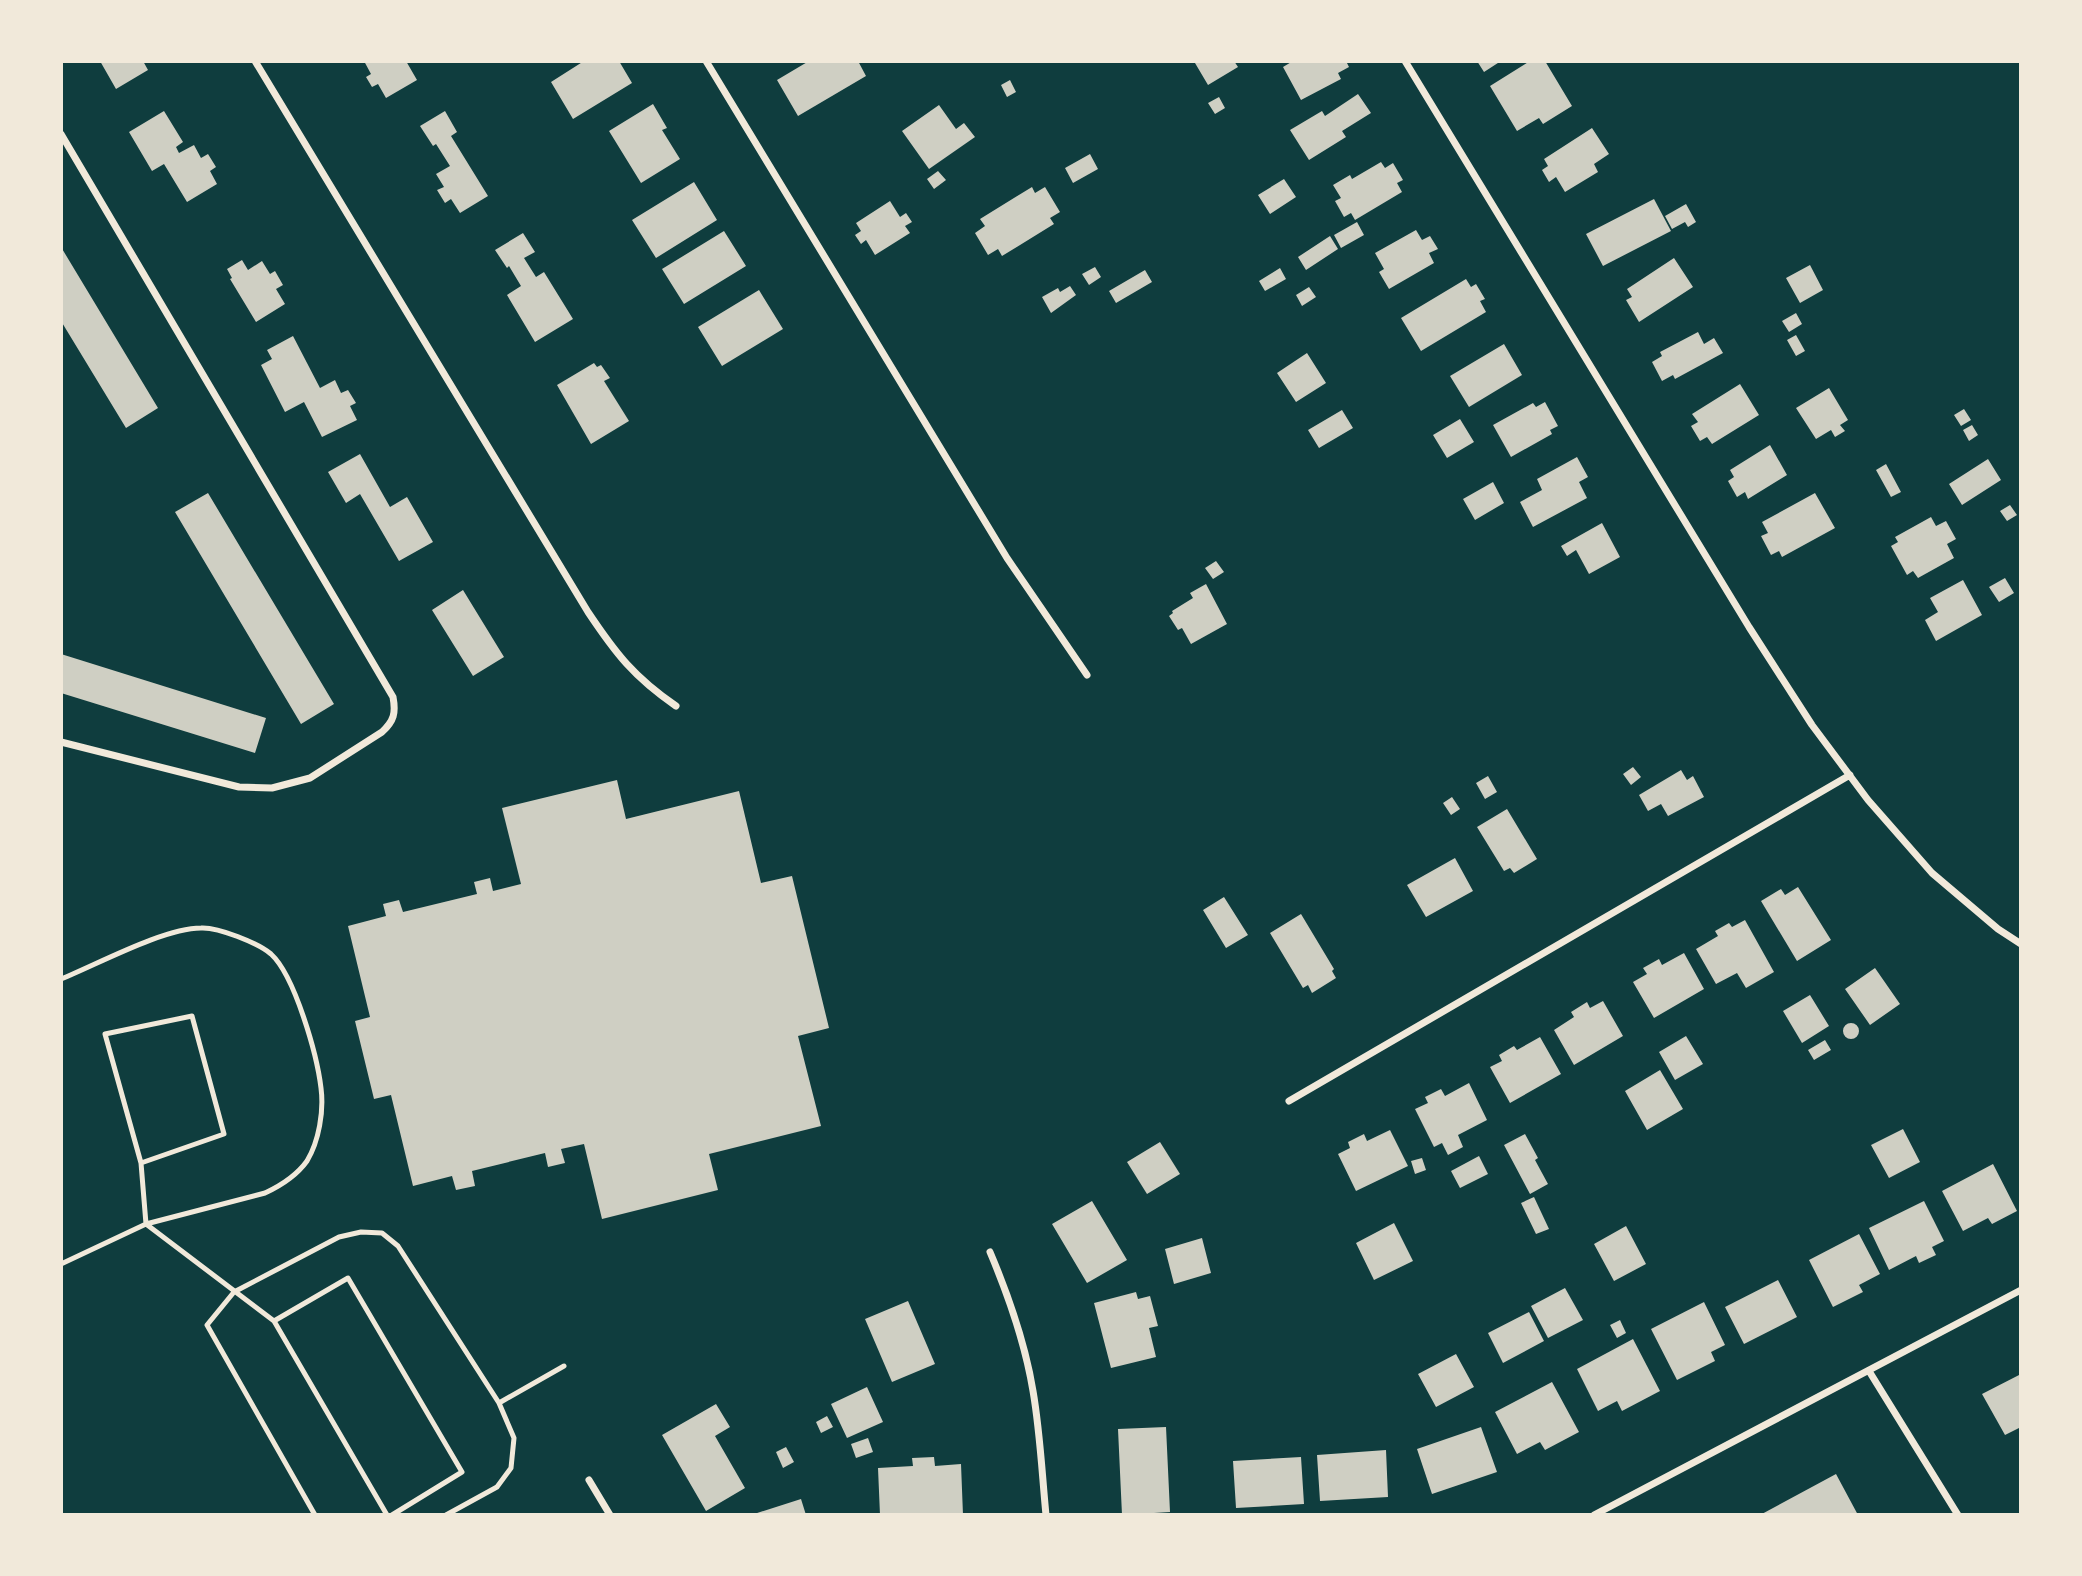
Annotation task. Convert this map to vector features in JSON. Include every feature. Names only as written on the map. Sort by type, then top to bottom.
[{"type":"street","points":[[255,61],[588,612],[627,666],[648,687],[677,706]]},
{"type":"street","points":[[706,61],[1007,558],[1087,675]]},
{"type":"street","points":[[1405,61],[1749,627],[1812,725],[1868,800],[1932,873],[1998,929],[2018,942]]},
{"type":"street","points":[[61,134],[393,697],[396,710],[391,723],[382,732],[310,778],[272,788],[239,787],[61,742]]},
{"type":"street","points":[[1289,1101],[1850,775]]},
{"type":"street","points":[[990,1252],[1009,1297],[1025,1349],[1034,1394],[1046,1515]]},
{"type":"street","points":[[1594,1515],[2021,1290]]},
{"type":"street","points":[[1869,1371],[1958,1515]]},
{"type":"street","points":[[589,1479],[610,1515]]},
{"type":"lane","points":[[61,979],[165,934],[202,927],[244,939],[270,954],[287,976],[310,1039],[321,1090],[319,1130],[307,1161],[283,1184],[265,1193],[146,1224],[61,1264]]},
{"type":"lane","points":[[141,1163],[224,1135],[192,1016],[105,1034],[141,1163],[146,1224],[274,1321],[390,1515],[462,1472],[348,1278],[274,1321]]},
{"type":"lane","points":[[315,1515],[207,1325],[234,1292],[339,1237],[361,1231],[382,1233],[398,1246],[499,1403],[514,1438],[511,1468],[497,1487],[446,1515]]},
{"type":"lane","points":[[499,1403],[564,1366]]},
{"type":"building","points":[[100,61],[143,61],[148,70],[116,89]]},
{"type":"building","points":[[364,61],[406,61],[417,80],[386,98],[378,84],[372,87],[366,77],[371,74]]},
{"type":"building","points":[[584,61],[619,61],[632,83],[573,119],[551,82]]},
{"type":"building","points":[[809,61],[858,61],[866,76],[798,116],[777,80]]},
{"type":"building","points":[[1234,61],[1238,67],[1208,85],[1195,63]]},
{"type":"building","points":[[1293,61],[1346,61],[1349,67],[1338,73],[1341,79],[1301,100],[1283,67]]},
{"type":"building","points":[[1477,61],[1501,61],[1484,72]]},
{"type":"building","points":[[1530,61],[1545,61],[1572,106],[1543,124],[1539,118],[1517,131],[1490,86]]},
{"type":"building","points":[[1010,80],[1016,92],[1007,97],[1001,85]]},
{"type":"building","points":[[1358,94],[1371,113],[1342,131],[1346,137],[1309,160],[1290,130],[1322,111],[1325,116]]},
{"type":"building","points":[[1219,97],[1225,108],[1215,114],[1208,103]]},
{"type":"building","points":[[653,104],[667,128],[662,130],[680,159],[641,183],[609,131]]},
{"type":"building","points":[[939,105],[956,129],[964,123],[975,137],[929,169],[902,131]]},
{"type":"building","points":[[164,111],[183,142],[176,147],[179,153],[194,145],[201,158],[208,154],[216,167],[210,171],[217,184],[187,202],[164,164],[152,171],[129,132]]},
{"type":"building","points":[[445,111],[457,132],[451,136],[488,196],[460,213],[451,199],[445,203],[437,190],[444,187],[436,174],[450,166],[420,126]]},
{"type":"building","points":[[1592,128],[1609,154],[1594,164],[1598,172],[1565,192],[1556,177],[1549,182],[1542,170],[1548,166],[1544,159]]},
{"type":"building","points":[[1090,154],[1098,169],[1073,183],[1065,168]]},
{"type":"building","points":[[1381,162],[1385,168],[1393,163],[1403,180],[1397,183],[1402,192],[1355,220],[1351,213],[1344,217],[1335,201],[1341,198],[1333,185],[1350,175],[1352,179]]},
{"type":"building","points":[[938,171],[946,180],[934,189],[927,179]]},
{"type":"building","points":[[1284,179],[1296,197],[1270,214],[1258,195]]},
{"type":"building","points":[[694,182],[717,220],[656,258],[632,220]]},
{"type":"building","points":[[1032,187],[1035,193],[1045,187],[1060,212],[1050,218],[1054,224],[1002,256],[998,249],[988,255],[975,233],[985,226],[980,219]]},
{"type":"building","points":[[1654,199],[1671,231],[1603,266],[1586,234]]},
{"type":"building","points":[[890,201],[900,217],[906,213],[912,222],[905,226],[910,233],[875,255],[866,240],[861,244],[855,235],[861,231],[856,223]]},
{"type":"building","points":[[1686,204],[1696,222],[1688,227],[1685,222],[1672,229],[1665,216]]},
{"type":"building","points":[[1357,222],[1364,235],[1341,248],[1334,235]]},
{"type":"building","points":[[1416,230],[1422,240],[1430,236],[1438,249],[1429,253],[1434,263],[1389,289],[1379,272],[1384,269],[1375,253]]},
{"type":"building","points":[[724,231],[746,266],[684,304],[662,269]]},
{"type":"building","points":[[523,233],[535,252],[524,258],[536,277],[544,272],[573,319],[535,342],[507,295],[521,286],[495,250]]},
{"type":"building","points":[[1330,236],[1338,249],[1306,270],[1298,257]]},
{"type":"building","points":[[61,247],[158,408],[126,428],[61,321]]},
{"type":"building","points":[[1674,258],[1693,287],[1639,322],[1626,300],[1632,297],[1627,289]]},
{"type":"building","points":[[242,260],[248,270],[262,261],[270,274],[275,271],[283,285],[276,289],[285,304],[256,322],[230,279],[232,278],[227,269]]},
{"type":"building","points":[[1810,265],[1823,290],[1800,303],[1786,278]]},
{"type":"building","points":[[1095,267],[1101,277],[1089,285],[1082,274]]},
{"type":"building","points":[[1280,268],[1286,279],[1265,291],[1259,281]]},
{"type":"building","points":[[1145,270],[1152,282],[1116,303],[1109,291]]},
{"type":"building","points":[[1466,279],[1471,287],[1476,284],[1485,299],[1480,301],[1486,312],[1421,351],[1401,318]]},
{"type":"building","points":[[1070,286],[1076,295],[1051,313],[1042,297],[1058,288],[1060,292]]},
{"type":"building","points":[[1309,287],[1316,297],[1302,306],[1296,295]]},
{"type":"building","points":[[759,290],[783,329],[722,366],[698,327]]},
{"type":"building","points":[[1796,313],[1802,324],[1789,332],[1782,321]]},
{"type":"building","points":[[1698,332],[1704,344],[1714,338],[1723,353],[1675,379],[1673,375],[1662,381],[1652,362],[1662,356],[1660,352]]},
{"type":"building","points":[[1796,335],[1805,351],[1796,356],[1787,340]]},
{"type":"building","points":[[293,336],[320,388],[335,380],[341,393],[348,390],[356,403],[350,406],[357,420],[322,437],[304,402],[285,412],[261,365],[272,359],[267,350]]},
{"type":"building","points":[[1504,344],[1522,375],[1469,407],[1450,376]]},
{"type":"building","points":[[1307,353],[1326,383],[1296,402],[1277,373]]},
{"type":"building","points":[[594,363],[597,367],[601,365],[610,378],[604,381],[629,421],[591,444],[557,385]]},
{"type":"building","points":[[1740,384],[1759,415],[1712,444],[1707,437],[1700,441],[1691,426],[1698,422],[1692,414]]},
{"type":"building","points":[[1829,388],[1848,420],[1840,425],[1845,431],[1835,437],[1831,430],[1816,439],[1796,408]]},
{"type":"building","points":[[1545,402],[1558,426],[1550,430],[1552,434],[1511,457],[1493,425],[1533,403],[1536,407]]},
{"type":"building","points":[[1964,409],[1971,420],[1961,426],[1954,415]]},
{"type":"building","points":[[1342,410],[1353,428],[1319,448],[1308,430]]},
{"type":"building","points":[[1460,419],[1474,442],[1447,458],[1433,435]]},
{"type":"building","points":[[1972,425],[1978,435],[1969,441],[1963,430]]},
{"type":"building","points":[[1770,445],[1787,475],[1748,499],[1745,492],[1737,497],[1728,481],[1734,477],[1730,470]]},
{"type":"building","points":[[360,454],[390,507],[407,497],[433,542],[399,561],[360,494],[346,503],[328,472]]},
{"type":"building","points":[[1577,457],[1588,477],[1579,482],[1587,498],[1533,527],[1520,502],[1542,490],[1537,479]]},
{"type":"building","points":[[1988,459],[2001,480],[1962,505],[1949,484]]},
{"type":"building","points":[[1886,464],[1901,492],[1891,497],[1876,470]]},
{"type":"building","points":[[1493,482],[1504,503],[1475,520],[1463,499]]},
{"type":"building","points":[[208,493],[334,704],[301,724],[175,512]]},
{"type":"building","points":[[1815,493],[1835,528],[1782,557],[1779,551],[1771,555],[1761,536],[1768,533],[1762,522]]},
{"type":"building","points":[[2010,505],[2017,515],[2007,521],[2000,511]]},
{"type":"building","points":[[1931,517],[1936,526],[1946,521],[1956,539],[1947,544],[1954,558],[1918,578],[1913,571],[1907,575],[1891,546],[1898,542],[1895,537]]},
{"type":"building","points":[[1602,523],[1620,557],[1589,574],[1576,550],[1567,556],[1561,546]]},
{"type":"building","points":[[1216,561],[1224,572],[1213,579],[1205,568]]},
{"type":"building","points":[[2005,578],[2014,593],[1999,602],[1989,587]]},
{"type":"building","points":[[1963,580],[1982,615],[1936,641],[1925,620],[1938,612],[1930,598]]},
{"type":"building","points":[[1206,584],[1227,624],[1191,644],[1182,628],[1178,630],[1169,616],[1172,611],[1193,598],[1190,593]]},
{"type":"building","points":[[463,590],[504,657],[473,676],[432,610]]},
{"type":"building","points":[[61,654],[266,718],[255,753],[61,693]]},
{"type":"building","points":[[1633,767],[1641,777],[1631,785],[1623,774]]},
{"type":"building","points":[[1681,770],[1687,780],[1693,776],[1704,797],[1668,816],[1661,804],[1648,811],[1639,795]]},
{"type":"building","points":[[1488,776],[1497,792],[1485,799],[1476,783]]},
{"type":"building","points":[[617,780],[626,819],[739,791],[761,883],[792,876],[829,1028],[798,1036],[821,1126],[709,1154],[718,1190],[602,1219],[584,1144],[561,1149],[565,1163],[548,1167],[545,1153],[472,1171],[475,1186],[456,1190],[452,1176],[413,1186],[391,1095],[374,1099],[355,1021],[370,1017],[348,926],[386,916],[383,904],[399,900],[403,912],[477,894],[474,882],[490,878],[493,891],[521,884],[502,808]]},
{"type":"building","points":[[1452,797],[1460,809],[1451,815],[1443,803]]},
{"type":"building","points":[[1507,809],[1537,859],[1514,873],[1510,868],[1504,871],[1477,827]]},
{"type":"building","points":[[1455,858],[1473,891],[1426,917],[1407,885]]},
{"type":"building","points":[[1798,887],[1831,940],[1797,961],[1761,901],[1781,889],[1785,895]]},
{"type":"building","points":[[1224,897],[1248,935],[1226,948],[1203,910]]},
{"type":"building","points":[[1301,914],[1334,969],[1332,971],[1336,978],[1312,993],[1308,985],[1303,988],[1270,933]]},
{"type":"building","points":[[1745,920],[1774,972],[1746,988],[1737,973],[1716,984],[1696,949],[1718,936],[1715,931],[1729,923],[1732,927]]},
{"type":"building","points":[[1684,953],[1704,989],[1654,1018],[1633,982],[1647,974],[1643,968],[1659,959],[1662,965]]},
{"type":"building","points":[[1875,968],[1900,1004],[1870,1025],[1845,989]]},
{"type":"building","points":[[1810,995],[1829,1026],[1802,1043],[1783,1011]]},
{"type":"building","points":[[1603,1001],[1623,1036],[1574,1065],[1554,1030],[1574,1017],[1571,1012],[1587,1002],[1590,1008]]},
{"type":"building","points":[[1851,1023],[1857,1025],[1857,1037],[1851,1039],[1845,1037],[1843,1031],[1845,1025]]},
{"type":"building","points":[[1686,1036],[1703,1064],[1675,1080],[1659,1052]]},
{"type":"building","points":[[1540,1037],[1561,1074],[1510,1103],[1490,1067],[1502,1061],[1499,1055],[1514,1046],[1517,1050]]},
{"type":"building","points":[[1825,1040],[1831,1050],[1814,1060],[1808,1050]]},
{"type":"building","points":[[1660,1070],[1683,1109],[1647,1130],[1625,1091]]},
{"type":"building","points":[[1469,1083],[1487,1120],[1458,1135],[1463,1147],[1448,1155],[1442,1143],[1434,1147],[1415,1109],[1428,1103],[1425,1097],[1441,1089],[1445,1096]]},
{"type":"building","points":[[1903,1129],[1920,1162],[1889,1178],[1871,1145]]},
{"type":"building","points":[[1390,1130],[1408,1166],[1356,1191],[1338,1154],[1350,1148],[1348,1142],[1364,1134],[1367,1141]]},
{"type":"building","points":[[1525,1134],[1548,1184],[1530,1194],[1504,1145]]},
{"type":"building","points":[[1160,1142],[1180,1174],[1147,1194],[1127,1162]]},
{"type":"building","points":[[1479,1156],[1488,1174],[1460,1188],[1451,1171]]},
{"type":"building","points":[[1422,1158],[1426,1170],[1415,1174],[1411,1161]]},
{"type":"building","points":[[1993,1164],[2017,1211],[1992,1224],[1988,1218],[1963,1231],[1942,1191]]},
{"type":"building","points":[[1534,1197],[1549,1229],[1536,1234],[1521,1203]]},
{"type":"building","points":[[1092,1201],[1127,1260],[1087,1283],[1052,1224]]},
{"type":"building","points":[[1924,1201],[1944,1241],[1932,1247],[1936,1255],[1919,1263],[1916,1256],[1889,1270],[1869,1228]]},
{"type":"building","points":[[1394,1223],[1413,1261],[1374,1280],[1356,1243]]},
{"type":"building","points":[[1626,1226],[1646,1264],[1614,1281],[1594,1244]]},
{"type":"building","points":[[1859,1234],[1880,1274],[1859,1285],[1863,1292],[1833,1307],[1809,1260]]},
{"type":"building","points":[[1202,1238],[1211,1273],[1174,1284],[1165,1249]]},
{"type":"building","points":[[1778,1280],[1797,1317],[1744,1344],[1725,1307]]},
{"type":"building","points":[[1565,1288],[1583,1320],[1548,1338],[1531,1306]]},
{"type":"building","points":[[1136,1292],[1138,1299],[1150,1296],[1158,1326],[1149,1328],[1156,1357],[1111,1368],[1094,1303]]},
{"type":"building","points":[[908,1301],[935,1364],[892,1382],[865,1319]]},
{"type":"building","points":[[1704,1302],[1725,1345],[1711,1352],[1715,1361],[1677,1380],[1651,1329]]},
{"type":"building","points":[[1529,1312],[1544,1341],[1503,1363],[1488,1333]]},
{"type":"building","points":[[1620,1320],[1626,1333],[1617,1338],[1610,1325]]},
{"type":"building","points":[[1633,1339],[1660,1391],[1622,1411],[1617,1401],[1598,1411],[1577,1369]]},
{"type":"building","points":[[1456,1354],[1474,1387],[1436,1407],[1418,1374]]},
{"type":"building","points":[[2021,1374],[2021,1427],[2005,1435],[1982,1394]]},
{"type":"building","points":[[1552,1382],[1579,1432],[1545,1450],[1540,1442],[1517,1454],[1495,1412]]},
{"type":"building","points":[[867,1387],[883,1422],[847,1438],[831,1404]]},
{"type":"building","points":[[716,1404],[730,1427],[715,1436],[745,1488],[706,1511],[662,1435]]},
{"type":"building","points":[[827,1416],[833,1427],[821,1433],[816,1422]]},
{"type":"building","points":[[1166,1427],[1170,1512],[1122,1515],[1118,1429]]},
{"type":"building","points":[[1481,1427],[1497,1472],[1432,1494],[1417,1449]]},
{"type":"building","points":[[868,1438],[873,1452],[856,1458],[851,1444]]},
{"type":"building","points":[[786,1447],[794,1462],[783,1468],[776,1452]]},
{"type":"building","points":[[1386,1450],[1388,1497],[1320,1501],[1317,1455]]},
{"type":"building","points":[[934,1457],[935,1466],[961,1464],[963,1515],[880,1515],[878,1468],[913,1466],[912,1458]]},
{"type":"building","points":[[1301,1457],[1304,1504],[1236,1508],[1233,1461]]},
{"type":"building","points":[[1836,1474],[1858,1515],[1760,1515]]},
{"type":"building","points":[[801,1499],[806,1515],[754,1515],[754,1514]]}]
